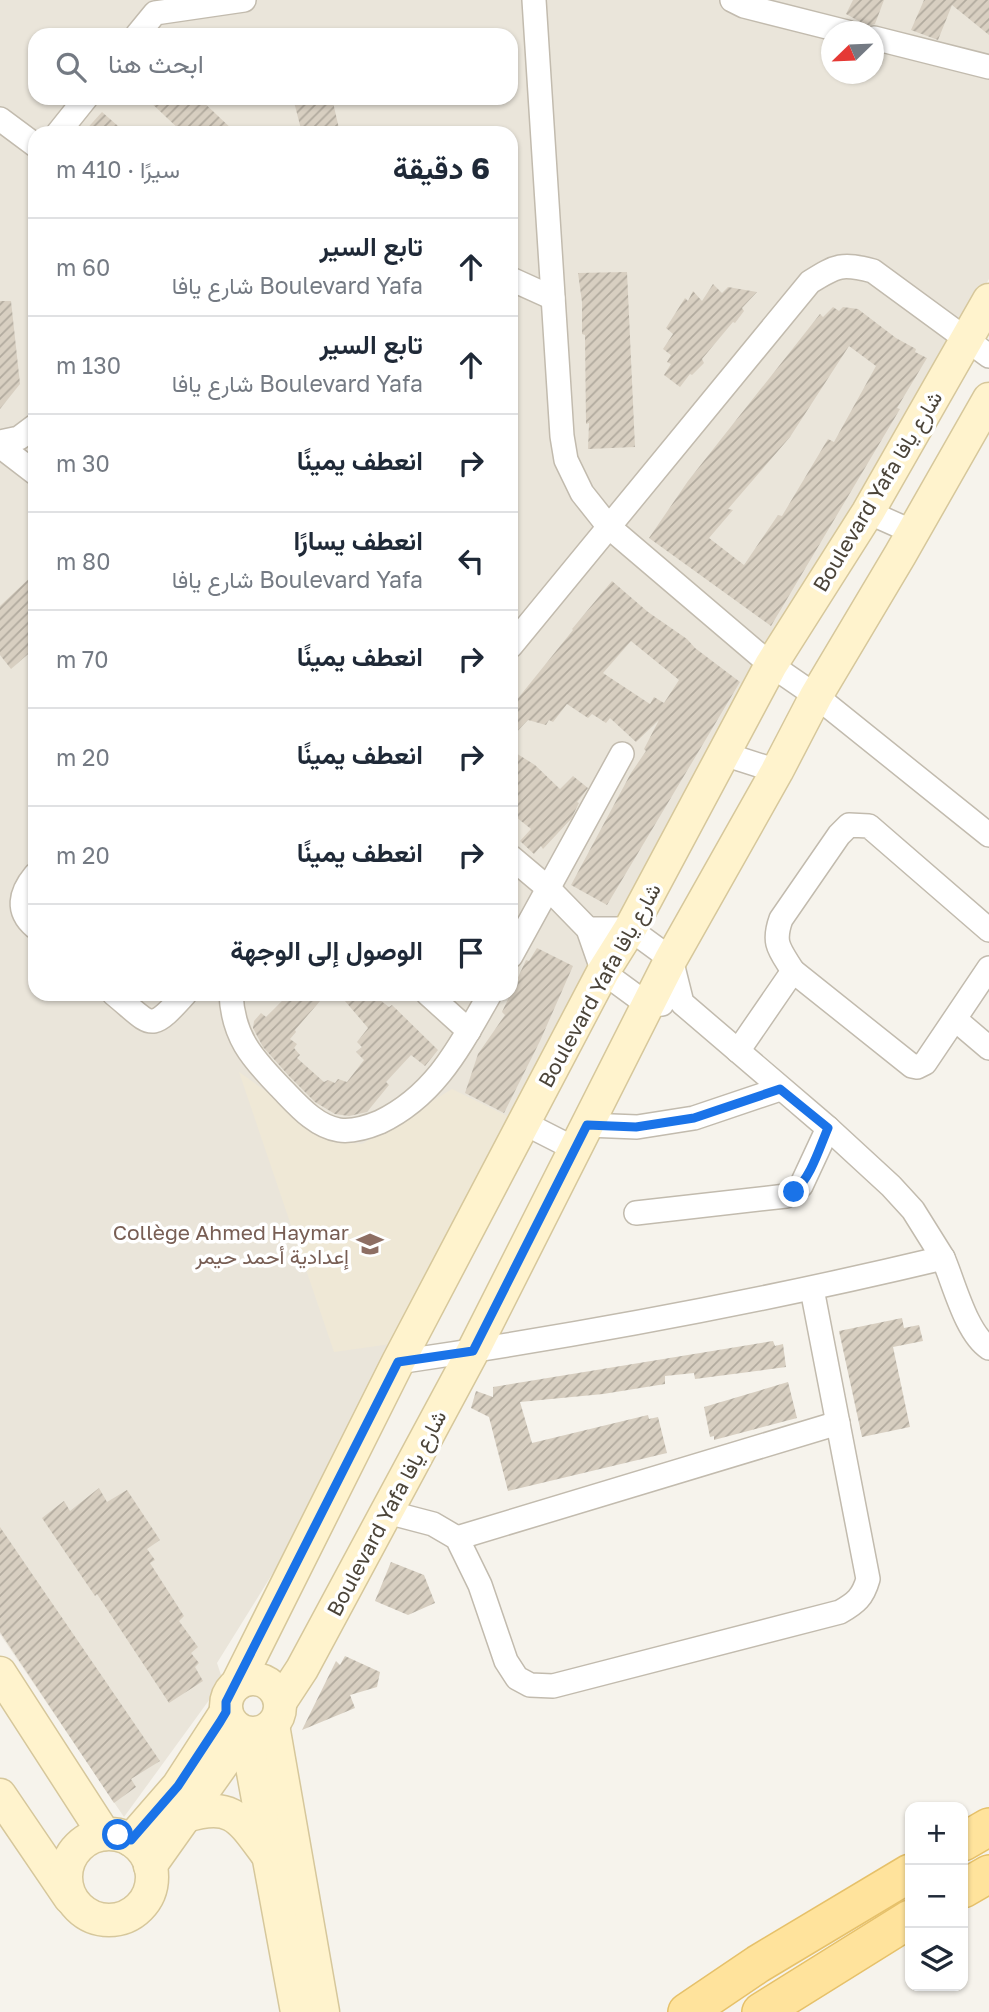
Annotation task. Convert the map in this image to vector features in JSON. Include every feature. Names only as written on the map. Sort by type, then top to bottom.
[{"type":"main road","points":[[968,1839],[989,1827]]},
{"type":"main road","points":[[968,1886],[989,1874]]},
{"type":"main road","points":[[687,2012],[758,1964],[905,1876]]},
{"type":"main road","points":[[761,2012],[905,1922]]},
{"type":"street","points":[[139,28],[147,6],[244,0]]},
{"type":"street","points":[[534,0],[566,460],[582,493],[609,527],[771,665],[816,696],[989,835]]},
{"type":"street","points":[[732,0],[744,6],[821,25]]},
{"type":"street","points":[[884,41],[989,67]]},
{"type":"street","points":[[64,126],[80,105]]},
{"type":"street","points":[[0,118],[28,140]]},
{"type":"street","points":[[518,638],[810,282],[834,268],[851,265],[873,271],[978,347]]},
{"type":"street","points":[[518,282],[553,298]]},
{"type":"street","name":"Boulevard Yafa شارع يافا","points":[[150,1866],[231,1752],[251,1715],[398,1362],[603,972],[630,929],[771,665],[867,512],[978,347],[989,300]]},
{"type":"street","name":"Boulevard Yafa شارع يافا","points":[[117,1837],[178,1786],[302,1670],[473,1351],[671,959],[816,696],[989,399]]},
{"type":"street","points":[[0,444],[19,438],[28,431]]},
{"type":"street","points":[[0,444],[28,467]]},
{"type":"street","points":[[867,512],[913,532]]},
{"type":"street","points":[[518,944],[622,754]]},
{"type":"street","points":[[724,754],[777,771]]},
{"type":"street","points":[[989,930],[869,826],[849,825],[839,835],[781,919],[776,933],[777,945],[793,971],[912,1066],[917,1067],[925,1063],[989,968]]},
{"type":"street","points":[[518,863],[549,889],[588,929],[603,972],[648,1005],[682,1003]]},
{"type":"street","points":[[28,884],[21,902],[28,920]]},
{"type":"street","points":[[588,929],[630,929],[671,959],[682,1003],[828,1128],[891,1186],[913,1210],[943,1258],[970,1324],[976,1335],[989,1348]]},
{"type":"street","points":[[738,1051],[793,971]]},
{"type":"street","points":[[122,1001],[144,1019],[154,1022],[164,1018],[179,1001]]},
{"type":"street","points":[[231,1001],[232,1017],[243,1042],[261,1067],[309,1116],[338,1130],[366,1128],[422,1096],[442,1074],[486,1001]]},
{"type":"street","points":[[436,1001],[469,1031]]},
{"type":"street","points":[[956,1020],[989,1048]]},
{"type":"street","points":[[524,1123],[581,1137],[694,1118],[780,1089]]},
{"type":"street","points":[[635,1213],[794,1192],[804,1180],[828,1128]]},
{"type":"street","points":[[398,1362],[473,1351],[811,1289],[943,1258]]},
{"type":"street","points":[[387,1512],[433,1524],[457,1538],[480,1585],[506,1661],[517,1678],[530,1685],[553,1686],[840,1612],[864,1595],[868,1579],[811,1289]]},
{"type":"street","points":[[457,1538],[838,1423]]},
{"type":"street","points":[[0,1673],[117,1837],[141,1849],[152,1876],[144,1903],[134,1913],[106,1921],[80,1910],[0,1795]]},
{"type":"street","points":[[251,1715],[268,1856],[297,2012]]},
{"type":"street","points":[[251,1715],[323,2012]]},
{"type":"street","points":[[186,1816],[201,1811],[227,1811],[247,1827],[268,1856]]},
{"type":"street","points":[[71,1898],[66,1878],[70,1857],[90,1838],[117,1837]]},
{"type":"shaded area","points":[[0,0],[989,0],[989,279],[585,977],[281,1560],[217,1663],[223,1681],[124,1817],[0,1634]]},
{"type":"shaded area","name":"Collège Ahmed Haymar إعدادية أحمد حيمر","points":[[239,1072],[329,1136],[346,1142],[362,1144],[452,1089],[507,1116],[391,1344],[334,1352]]},
{"type":"building","points":[[853,0],[884,0],[876,21],[859,21],[846,14]]},
{"type":"building","points":[[924,0],[989,0],[989,35],[952,5],[938,40],[911,30]]},
{"type":"building","points":[[153,105],[206,105],[229,126],[176,126]]},
{"type":"building","points":[[295,105],[334,105],[338,126],[300,126]]},
{"type":"building","points":[[102,112],[118,126],[89,126]]},
{"type":"building","points":[[627,272],[635,447],[588,449],[585,335],[582,334],[578,273]]},
{"type":"building","points":[[713,284],[722,293],[728,287],[757,292],[742,308],[744,311],[735,323],[733,322],[702,359],[704,363],[690,374],[680,387],[664,375],[671,364],[667,362],[671,355],[663,349],[673,334],[666,328],[685,298],[688,301],[693,291],[702,301]]},
{"type":"building","points":[[0,301],[11,301],[20,384],[0,409]]},
{"type":"building","points":[[833,307],[839,311],[843,307],[858,309],[927,358],[897,408],[900,409],[771,626],[649,538],[688,481],[820,314],[823,317]],"holes":[[[849,346],[876,366],[834,442],[828,439],[782,516],[778,515],[744,565],[709,538],[733,510],[728,509],[790,437]]]},
{"type":"building","points":[[28,580],[28,654],[11,669],[0,655],[0,606]]},
{"type":"building","points":[[612,581],[740,682],[607,905],[571,885],[631,773],[646,751],[644,749],[659,720],[636,742],[610,718],[606,723],[592,714],[588,718],[567,704],[553,722],[549,720],[546,725],[528,720],[518,731],[518,698]],"holes":[[[631,641],[679,680],[664,703],[654,697],[650,704],[603,673]]]},
{"type":"building","points":[[518,754],[535,765],[560,789],[573,776],[588,788],[577,802],[579,803],[571,819],[543,849],[541,846],[534,854],[520,841],[531,829],[518,819]]},
{"type":"building","points":[[537,948],[573,966],[504,1113],[465,1093],[478,1054],[505,1015],[502,1012],[507,1001],[518,1001],[518,977],[526,960],[529,961]]},
{"type":"building","points":[[282,1001],[320,1001],[290,1039],[297,1044],[294,1048],[300,1055],[297,1058],[324,1082],[328,1080],[335,1083],[338,1079],[347,1082],[364,1060],[356,1052],[362,1047],[357,1042],[368,1028],[345,1001],[381,1001],[389,1007],[392,1005],[438,1050],[425,1066],[411,1055],[386,1082],[389,1085],[367,1112],[349,1116],[335,1114],[315,1102],[263,1047],[253,1028],[254,1021],[261,1013],[266,1017]]},
{"type":"building","points":[[902,1318],[904,1328],[919,1325],[923,1341],[893,1347],[910,1427],[862,1437],[839,1331]]},
{"type":"building","points":[[773,1341],[775,1346],[783,1344],[786,1367],[695,1379],[694,1373],[665,1376],[665,1384],[603,1394],[520,1402],[532,1443],[648,1415],[649,1419],[658,1417],[667,1453],[508,1491],[489,1417],[471,1408],[476,1391],[493,1397],[493,1387]]},
{"type":"building","points":[[788,1382],[797,1418],[714,1440],[714,1436],[710,1437],[704,1407]]},
{"type":"building","points":[[99,1488],[107,1502],[127,1490],[160,1540],[147,1549],[155,1560],[150,1563],[184,1616],[179,1621],[198,1647],[191,1653],[199,1663],[195,1667],[203,1681],[169,1703],[97,1594],[95,1596],[42,1518],[64,1501],[70,1511]]},
{"type":"building","points":[[0,1527],[160,1761],[131,1779],[136,1787],[114,1803],[0,1632]]},
{"type":"building","points":[[391,1562],[424,1575],[435,1603],[408,1615],[375,1601]]},
{"type":"building","points":[[345,1656],[380,1672],[377,1687],[350,1695],[355,1708],[302,1730],[336,1661],[340,1665]]},
{"type":"place","name":"Collège Ahmed Haymar إعدادية أحمد حيمر","points":[[370,1244]]},
{"type":"route","points":[[118,1835],[131,1840],[178,1786],[226,1712],[226,1702],[398,1362],[473,1351],[587,1125],[636,1127],[662,1124],[716,1112],[780,1089],[828,1128],[808,1174],[794,1192]]}]
